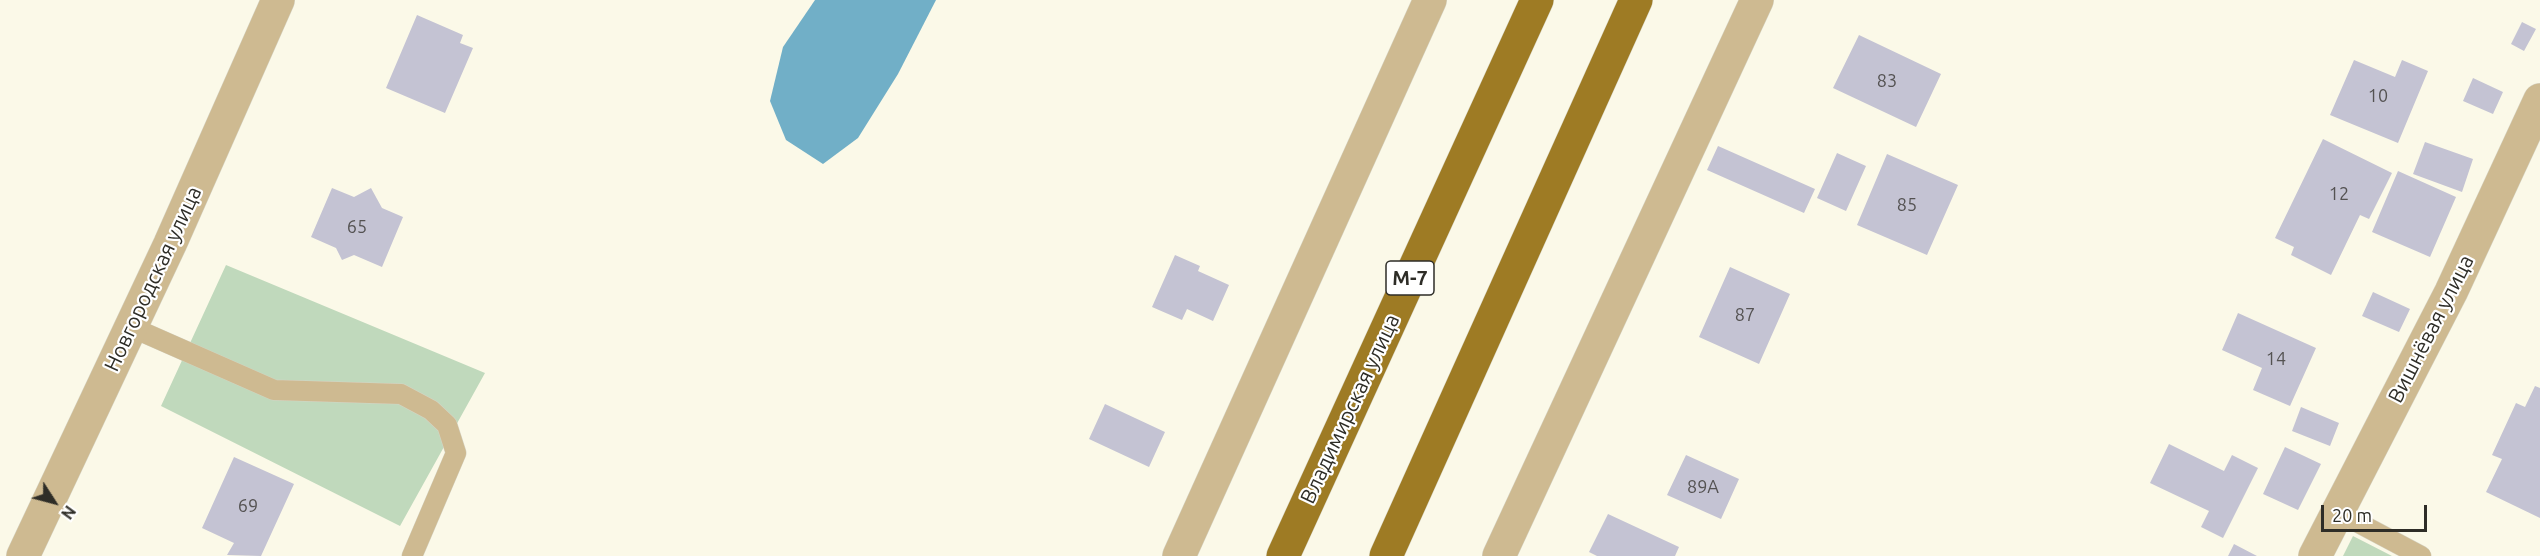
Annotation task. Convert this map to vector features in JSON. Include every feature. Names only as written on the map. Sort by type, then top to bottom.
[{"type":"highway","name":"Владимирская улица","points":[[1283,556],[1537,0]]},
{"type":"highway","points":[[1386,556],[1636,0]]},
{"type":"street","name":"Новгородская улица","points":[[23,556],[131,327],[278,0]]},
{"type":"street","points":[[1179,556],[1430,0]]},
{"type":"street","points":[[1499,556],[1757,0]]},
{"type":"street","name":"Вишнёвая улица","points":[[2315,556],[2451,292],[2540,100]]},
{"type":"lane","points":[[131,327],[274,390],[401,394],[432,410],[447,425],[456,453],[412,556]]},
{"type":"lane","points":[[2338,512],[2421,556]]},
{"type":"green space","points":[[226,265],[485,373],[400,526],[161,406]]},
{"type":"green space","points":[[2353,536],[2392,556],[2343,556]]},
{"type":"water","points":[[815,0],[936,0],[898,74],[858,138],[823,164],[786,140],[770,101],[783,47]]},
{"type":"building","points":[[417,15],[463,35],[460,43],[473,48],[445,113],[386,88]]},
{"type":"building","points":[[2522,22],[2536,29],[2524,51],[2511,44]]},
{"type":"building","points":[[1859,35],[1941,74],[1916,127],[1833,88]]},
{"type":"building","points":[[2354,60],[2395,77],[2402,60],[2428,71],[2398,143],[2330,115]]},
{"type":"building","points":[[2473,78],[2503,92],[2493,114],[2463,101]]},
{"type":"building","points":[[2323,139],[2392,173],[2369,219],[2360,215],[2331,275],[2291,255],[2294,247],[2275,238]]},
{"type":"building","points":[[2425,142],[2473,159],[2462,192],[2413,174]]},
{"type":"building","points":[[1718,146],[1815,189],[1804,213],[1707,170]]},
{"type":"building","points":[[1837,153],[1866,166],[1846,211],[1817,198]]},
{"type":"building","points":[[1887,154],[1958,185],[1927,255],[1857,225]]},
{"type":"building","points":[[2398,171],[2456,197],[2430,257],[2372,232]]},
{"type":"building","points":[[332,188],[354,197],[371,188],[382,208],[403,217],[382,267],[354,255],[342,260],[336,248],[311,237]]},
{"type":"building","points":[[1175,255],[1200,266],[1198,271],[1229,285],[1213,321],[1187,309],[1182,320],[1152,307]]},
{"type":"building","points":[[1730,267],[1790,294],[1759,364],[1699,337]]},
{"type":"building","points":[[2373,292],[2410,309],[2399,332],[2362,316]]},
{"type":"building","points":[[2238,313],[2316,348],[2290,406],[2253,390],[2262,368],[2222,350]]},
{"type":"building","points":[[2535,386],[2540,388],[2540,518],[2486,492],[2502,459],[2492,455],[2516,403],[2525,407]]},
{"type":"building","points":[[1105,404],[1165,432],[1149,467],[1089,439]]},
{"type":"building","points":[[2301,407],[2339,423],[2330,446],[2292,431]]},
{"type":"building","points":[[2169,444],[2224,471],[2232,455],[2258,468],[2223,538],[2201,527],[2209,511],[2150,483]]},
{"type":"building","points":[[2285,447],[2321,464],[2298,510],[2263,494]]},
{"type":"building","points":[[1686,455],[1739,479],[1721,519],[1667,495]]},
{"type":"building","points":[[234,457],[294,484],[261,556],[227,555],[234,543],[202,528]]},
{"type":"building","points":[[1608,514],[1679,547],[1675,556],[1597,556],[1589,552]]},
{"type":"building","points":[[2234,544],[2257,556],[2228,556]]}]
